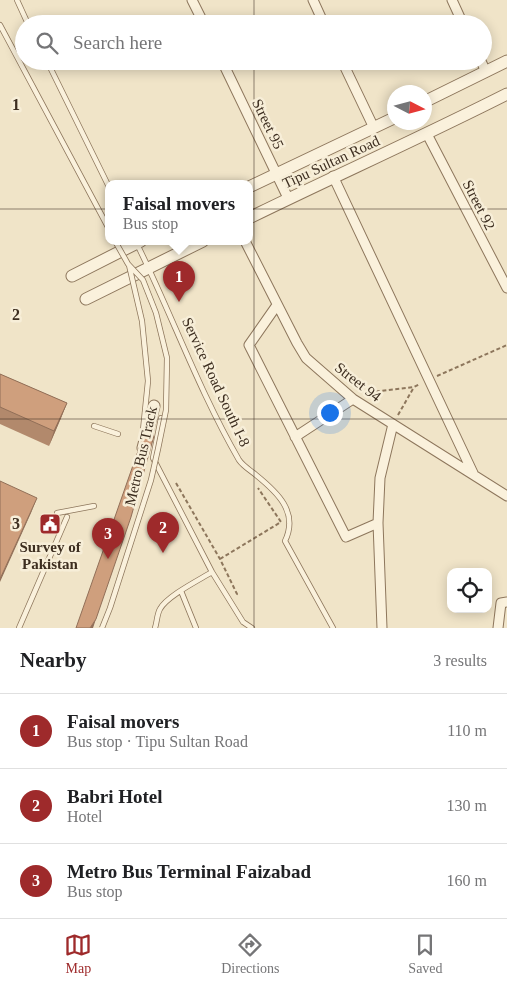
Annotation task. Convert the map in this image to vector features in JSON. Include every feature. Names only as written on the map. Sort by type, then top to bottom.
[{"type":"street","points":[[192,0],[200,15]]},
{"type":"street","points":[[313,0],[320,15]]},
{"type":"street","points":[[452,0],[460,15]]},
{"type":"street","points":[[492,64],[507,61]]},
{"type":"street","name":"Street 95","points":[[226,70],[288,198]]},
{"type":"street","points":[[346,70],[374,128]]},
{"type":"street","points":[[432,97],[476,70]]},
{"type":"street","name":"Tipu Sultan Road","points":[[253,216],[507,94]]},
{"type":"street","name":"Tipu Sultan Road","points":[[253,185],[387,122]]},
{"type":"street","name":"Street 92","points":[[427,134],[507,288]]},
{"type":"street","points":[[333,176],[473,474]]},
{"type":"street","points":[[72,276],[130,245]]},
{"type":"street","points":[[86,299],[195,245]]},
{"type":"street","name":"Street 94","points":[[247,245],[306,358],[351,397],[507,496]]},
{"type":"street","points":[[277,304],[249,345],[346,536],[378,523]]},
{"type":"street","points":[[296,437],[351,397]]},
{"type":"street","points":[[138,456],[154,406]]},
{"type":"street","points":[[382,628],[378,523],[380,478],[394,424]]},
{"type":"street","points":[[498,628],[501,603],[507,602]]},
{"type":"lane","points":[[17,0],[24,15]]},
{"type":"lane","points":[[0,24],[15,52]]},
{"type":"lane","points":[[24,70],[105,221]]},
{"type":"lane","points":[[51,70],[106,180]]},
{"type":"lane","name":"Metro Bus Track","points":[[102,628],[151,480],[166,410],[167,358],[156,313],[142,280],[128,264],[117,245]]},
{"type":"lane","name":"Service Road South I-8","points":[[140,245],[212,409],[241,462],[272,488],[286,508],[290,516],[290,524],[285,541],[333,628]]},
{"type":"lane","name":"Metro Bus Track","points":[[128,264],[142,321],[148,381],[143,437],[138,456]]},
{"type":"lane","points":[[161,418],[153,458],[228,600],[242,622],[252,628]]},
{"type":"lane","points":[[94,426],[118,434]]},
{"type":"lane","points":[[57,513],[94,506]]},
{"type":"lane","points":[[19,628],[67,517]]},
{"type":"lane","points":[[155,628],[160,610],[165,603],[212,572]]},
{"type":"lane","points":[[181,591],[196,628]]},
{"type":"lane","points":[[238,628],[242,622]]},
{"type":"path","points":[[351,397],[414,387],[507,345]]},
{"type":"path","points":[[394,424],[414,387]]},
{"type":"path","points":[[174,479],[220,559],[237,594],[228,600]]},
{"type":"path","points":[[220,559],[281,522],[256,485]]},
{"type":"building","points":[[0,374],[67,403],[54,431],[0,407]]},
{"type":"building","points":[[144,434],[154,436],[131,517],[96,619],[90,628],[76,628]]},
{"type":"building","points":[[0,481],[37,498],[0,579]]},
{"type":"place","name":"Faisal movers","points":[[179,302]]},
{"type":"place","name":"Survey of Pakistan","points":[[50,524]]},
{"type":"place","name":"Babri Hotel","points":[[163,553]]},
{"type":"place","name":"Metro Bus Terminal Faizabad","points":[[108,559]]}]
